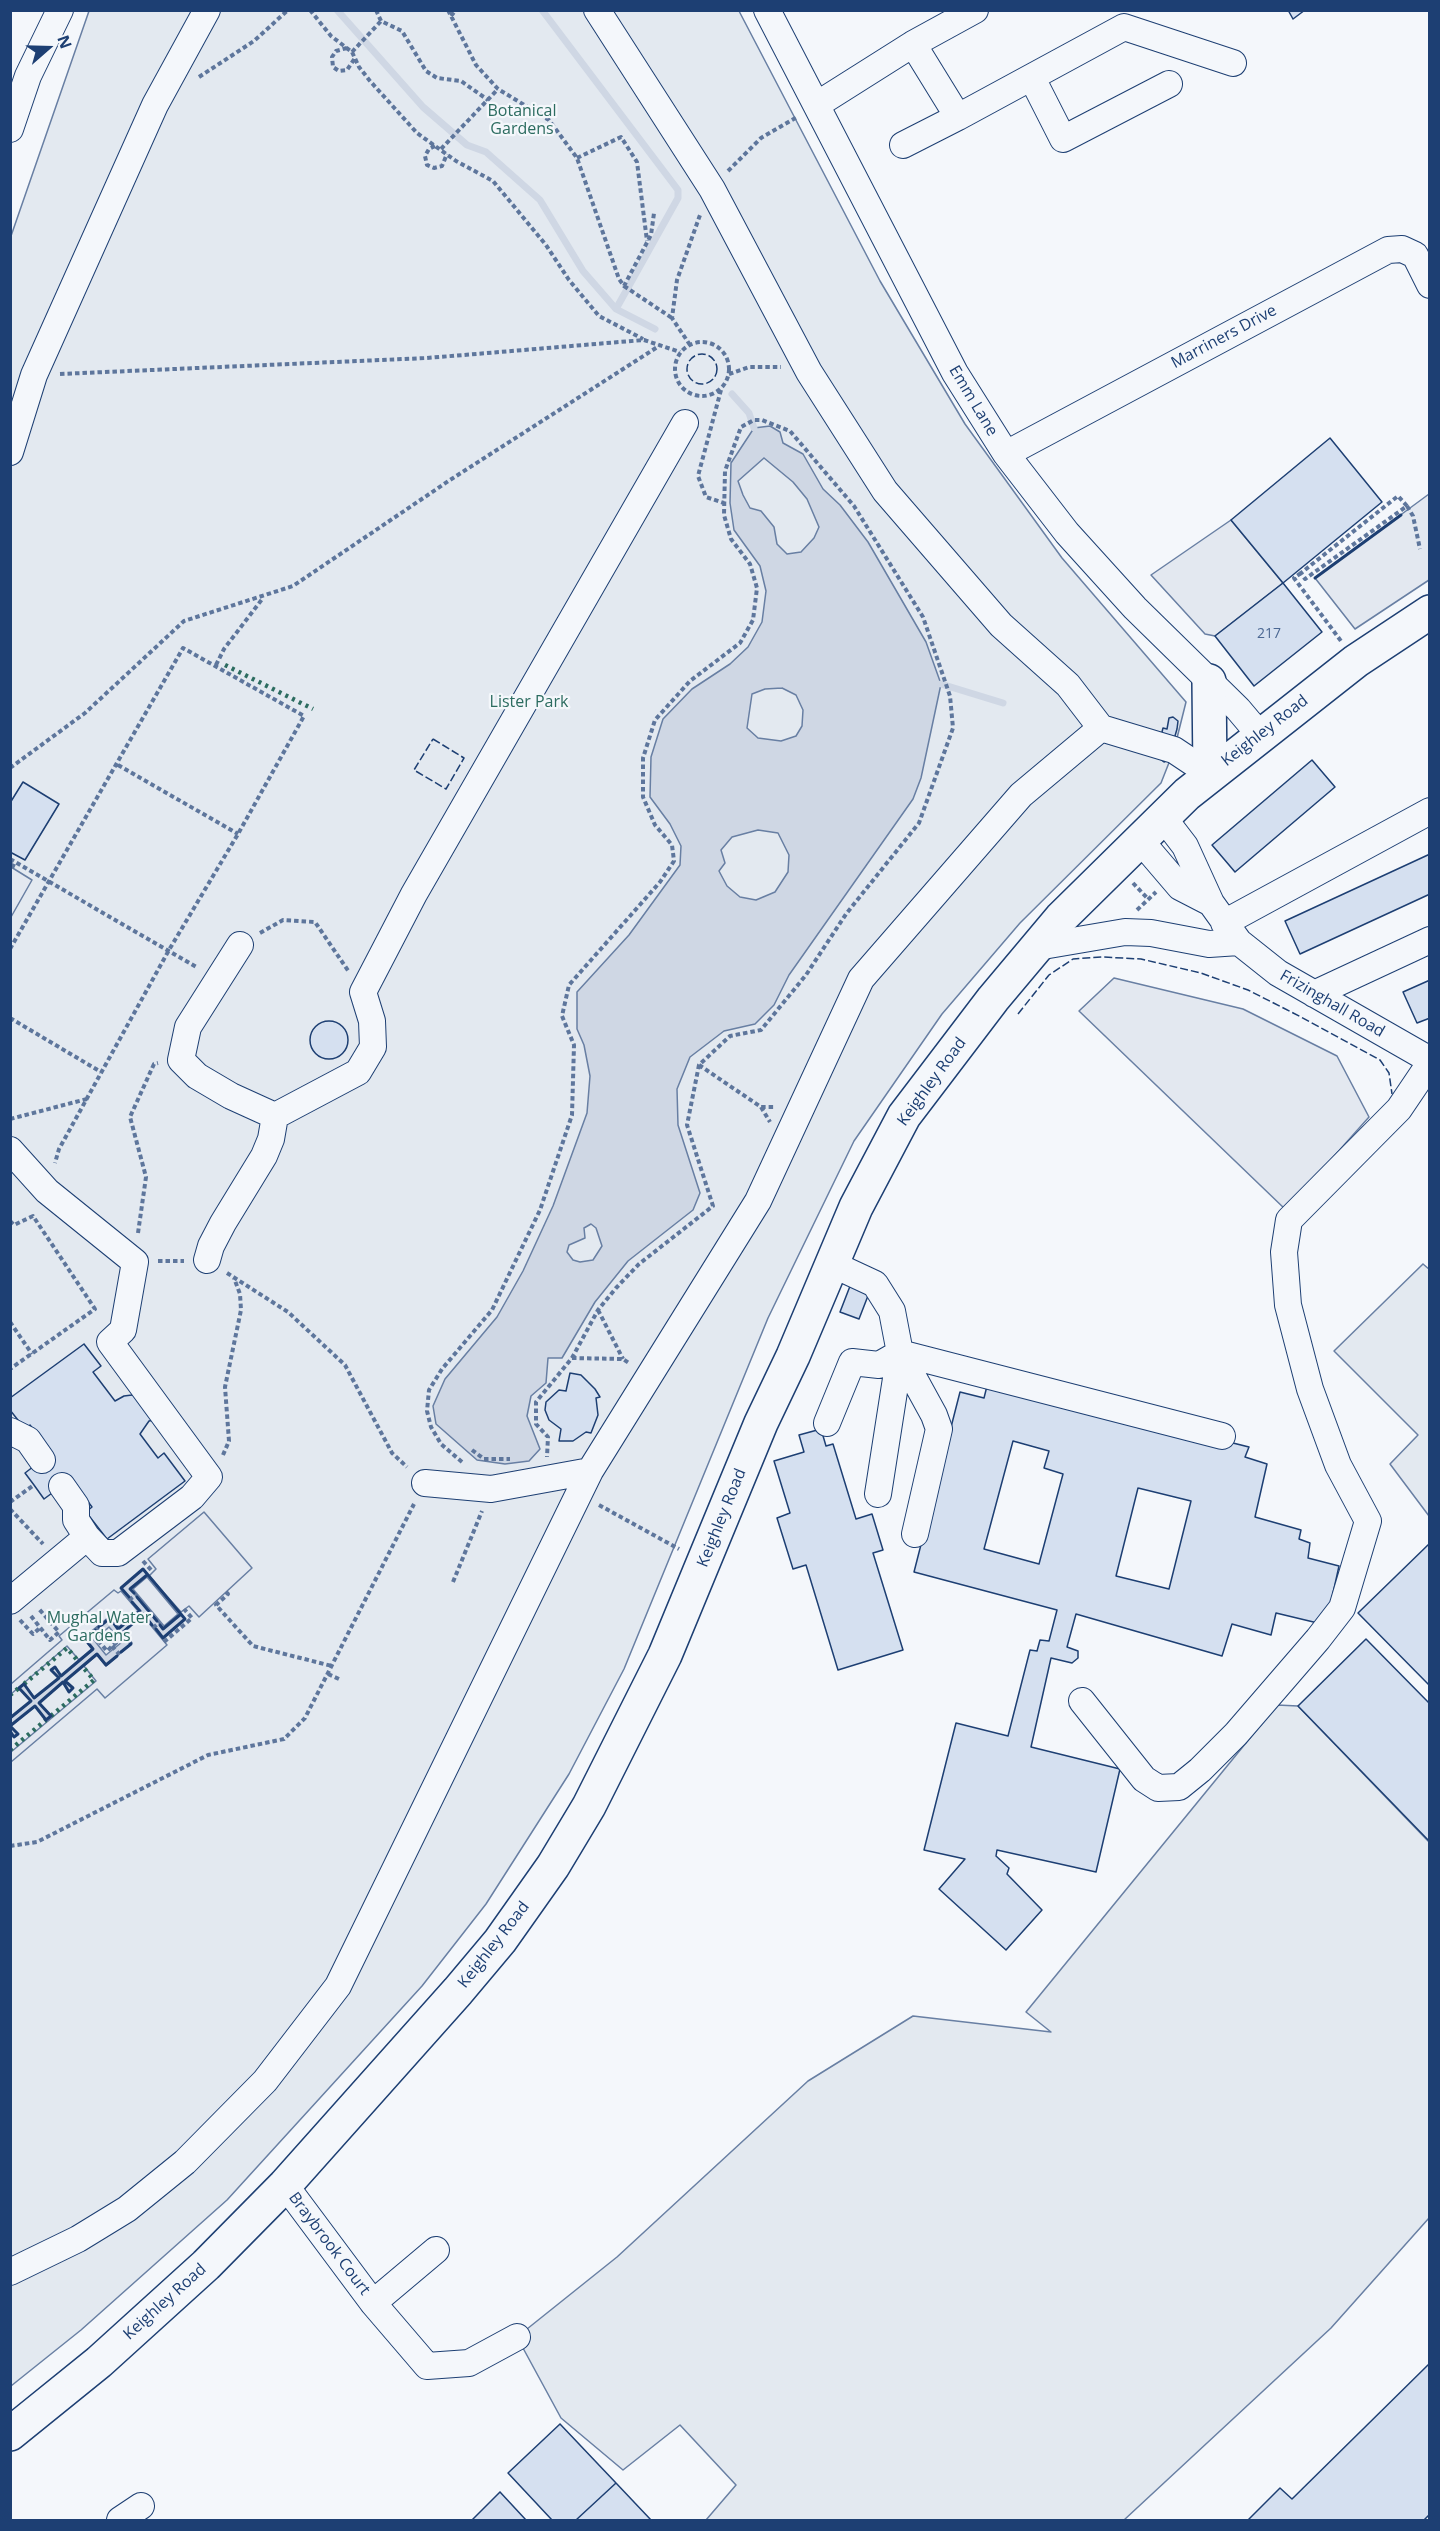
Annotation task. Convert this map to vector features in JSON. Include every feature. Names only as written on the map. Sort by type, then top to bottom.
[{"type":"highway","name":"Keighley Road","points":[[10,2434],[99,2362],[206,2265],[285,2185],[500,1941],[553,1866],[589,1806],[665,1655],[761,1423],[793,1356],[856,1207],[904,1116],[993,999],[1061,918],[1162,816],[1210,774],[1356,661],[1430,612]]},
{"type":"highway","points":[[1209,681],[1210,774]]},
{"type":"street","points":[[10,129],[19,72],[60,10]]},
{"type":"street","points":[[10,452],[32,381],[155,105],[207,10]]},
{"type":"street","points":[[597,10],[712,189],[809,372],[885,491],[1001,626],[1068,684],[1101,728],[1174,750],[1210,774]]},
{"type":"street","name":"Emm Lane","points":[[767,10],[818,104],[955,373],[1006,453],[1074,541],[1135,608],[1260,735]]},
{"type":"street","points":[[818,104],[913,44],[975,10]]},
{"type":"street","points":[[903,145],[1124,27],[1233,63]]},
{"type":"street","points":[[913,44],[958,117]]},
{"type":"street","points":[[1032,78],[1063,139],[1170,84]]},
{"type":"street","name":"Marriners Drive","points":[[1006,453],[1388,250],[1402,249],[1415,255],[1430,285]]},
{"type":"street","points":[[275,1116],[358,1072],[373,1047],[372,1021],[363,992],[414,894],[685,423]]},
{"type":"street","points":[[10,2272],[78,2239],[127,2209],[185,2162],[266,2081],[338,1986],[584,1482],[648,1375],[758,1201],[861,979],[1021,795],[1101,728]]},
{"type":"street","points":[[1037,947],[1125,932],[1151,933],[1209,944],[1225,923],[1430,811]]},
{"type":"street","name":"Frizinghall Road","points":[[1162,816],[1185,846],[1225,923]]},
{"type":"street","name":"Frizinghall Road","points":[[1139,839],[1180,887],[1225,923],[1278,973],[1428,1059]]},
{"type":"street","points":[[1314,994],[1430,940]]},
{"type":"street","points":[[240,945],[188,1027],[181,1060],[205,1081],[275,1116]]},
{"type":"street","points":[[1082,1701],[1144,1779],[1158,1788],[1179,1787],[1200,1770],[1236,1734],[1342,1608],[1368,1521],[1338,1465],[1310,1389],[1288,1305],[1284,1252],[1289,1220],[1399,1109],[1428,1059]]},
{"type":"street","points":[[207,1260],[211,1246],[223,1223],[264,1156],[271,1139],[275,1116]]},
{"type":"street","points":[[14,1163],[135,1262],[123,1330],[110,1342],[209,1477],[192,1497],[118,1552],[102,1553],[87,1537],[76,1520],[76,1506],[62,1486]]},
{"type":"street","points":[[832,1264],[876,1284],[892,1311],[900,1353],[934,1414],[939,1429],[915,1534]]},
{"type":"street","points":[[878,1494],[900,1353]]},
{"type":"street","points":[[827,1424],[852,1362],[879,1365],[900,1353],[1222,1436]]},
{"type":"street","points":[[10,1431],[28,1440],[42,1460]]},
{"type":"street","points":[[425,1483],[491,1489],[552,1478],[584,1482]]},
{"type":"street","points":[[14,1610],[59,1560],[87,1537]]},
{"type":"street","name":"Braybrook Court","points":[[285,2185],[373,2303],[427,2366],[469,2363],[517,2337]]},
{"type":"street","name":"Braybrook Court","points":[[373,2303],[436,2250]]},
{"type":"street","points":[[120,2520],[141,2506]]},
{"type":"path","points":[[195,80],[255,41],[288,10]]},
{"type":"path","points":[[310,10],[331,36],[352,52],[370,81],[417,134],[493,181],[546,245],[569,280],[599,316],[644,340],[680,352]]},
{"type":"path","points":[[376,10],[381,21],[402,30],[426,71],[437,78],[461,81],[488,100]]},
{"type":"path","points":[[448,10],[476,65],[498,89],[549,120],[577,158],[619,279],[626,288],[672,318],[690,345]]},
{"type":"path","points":[[452,16],[456,10]]},
{"type":"path","points":[[352,52],[381,21]]},
{"type":"path","points":[[348,48],[336,51],[332,57],[333,67],[339,71],[347,70],[355,57]]},
{"type":"path","points":[[441,149],[498,89]]},
{"type":"path","points":[[672,318],[677,280],[693,231],[712,189],[761,138],[818,104]]},
{"type":"path","points":[[577,158],[621,137],[637,162],[647,245]]},
{"type":"path","points":[[436,146],[429,149],[425,156],[428,165],[434,168],[442,166],[447,154]]},
{"type":"path","points":[[626,288],[647,245],[654,213]]},
{"type":"path","points":[[32,381],[427,358],[644,340]]},
{"type":"path","points":[[721,389],[706,396],[698,396],[682,387],[675,370],[680,352],[698,342],[715,345],[727,357],[729,374],[721,389],[698,476],[706,497],[724,503]]},
{"type":"path","points":[[10,768],[84,713],[184,621],[293,586],[450,480],[659,346]]},
{"type":"path","points":[[729,374],[748,367],[774,366],[809,372]]},
{"type":"path","points":[[453,1582],[491,1489],[441,1444],[431,1427],[427,1411],[429,1390],[441,1369],[492,1310],[540,1210],[572,1115],[574,1045],[562,1016],[569,985],[660,882],[674,861],[672,845],[655,825],[643,797],[643,758],[655,720],[690,681],[740,643],[753,620],[757,588],[750,564],[731,540],[724,515],[725,471],[741,427],[751,421],[762,420],[790,430],[854,506],[923,616],[950,696],[953,728],[919,824],[846,914],[806,975],[761,1030],[730,1036],[699,1065],[687,1125],[713,1206],[639,1264],[598,1310],[572,1358],[536,1402],[536,1424],[548,1437],[545,1451],[552,1478]]},
{"type":"path","points":[[1356,661],[1294,578],[1398,496],[1413,516],[1420,549]]},
{"type":"path","points":[[1301,573],[1305,579],[1407,506]]},
{"type":"path","points":[[1370,518],[1378,527]]},
{"type":"path","points":[[1338,544],[1345,551]]},
{"type":"path","points":[[216,665],[224,650],[263,597]]},
{"type":"path","points":[[10,949],[118,765],[183,648],[304,716],[169,950],[59,1149],[48,1191]]},
{"type":"path","points":[[118,765],[238,834]]},
{"type":"path","points":[[12,868],[13,861],[217,979]]},
{"type":"path","points":[[240,945],[283,920],[315,922],[363,992]]},
{"type":"path","points":[[10,1018],[101,1072]]},
{"type":"path","points":[[135,1262],[146,1177],[130,1117],[154,1064],[181,1060]]},
{"type":"path","points":[[699,1065],[761,1107],[804,1105]]},
{"type":"path","points":[[10,1119],[87,1099]]},
{"type":"path","points":[[10,1221],[14,1225],[33,1216],[95,1309],[10,1369]]},
{"type":"path","points":[[10,1846],[37,1842],[208,1755],[284,1739],[305,1718],[425,1483],[392,1453],[345,1365],[288,1312],[234,1277],[240,1294],[241,1310],[225,1387],[229,1441],[220,1462],[209,1477]]},
{"type":"path","points":[[598,1310],[623,1359],[648,1375]]},
{"type":"path","points":[[10,1322],[32,1354]]},
{"type":"path","points":[[572,1358],[623,1359]]},
{"type":"path","points":[[472,1450],[484,1459],[513,1460]]},
{"type":"path","points":[[584,1482],[673,1547]]},
{"type":"path","points":[[10,1502],[34,1485]]},
{"type":"path","points":[[10,1509],[59,1560]]},
{"type":"path","points":[[137,1566],[142,1561],[153,1572]]},
{"type":"path","points":[[226,1592],[228,1594],[216,1605],[253,1646],[332,1666]]},
{"type":"path","points":[[129,1600],[136,1594]]},
{"type":"path","points":[[39,1609],[60,1633],[50,1640],[30,1617],[39,1609],[47,1602]]},
{"type":"path","points":[[164,1642],[192,1618],[184,1609]]},
{"type":"path","points":[[14,1610],[33,1635],[40,1628]]},
{"type":"path","points":[[153,1627],[159,1622]]},
{"type":"path","points":[[97,1628],[103,1635]]},
{"type":"path","points":[[109,1631],[118,1641],[107,1651],[98,1641],[103,1635],[109,1631]]},
{"type":"path","points":[[113,1647],[119,1654]]},
{"type":"path","points":[[328,1674],[339,1679]]},
{"type":"green space","name":"Lister Park","points":[[89,11],[739,11],[880,281],[965,424],[1062,558],[1186,702],[1174,750],[1161,783],[1020,923],[942,1014],[854,1141],[768,1318],[624,1669],[569,1774],[486,1904],[422,1986],[227,2200],[81,2330],[11,2386],[11,236]]},
{"type":"green space","points":[[1423,1264],[1430,1270],[1429,1516],[1390,1464],[1418,1435],[1334,1351]]},
{"type":"green space","points":[[1277,1705],[1298,1706],[1429,1842],[1429,2218],[1331,2328],[1124,2520],[706,2520],[736,2485],[680,2425],[623,2470],[561,2418],[517,2337],[617,2257],[808,2081],[913,2016],[1051,2032],[1026,2012]]},
{"type":"shaded area","points":[[770,426],[780,432],[783,443],[803,454],[823,489],[840,505],[868,542],[926,642],[941,684],[921,778],[913,799],[789,975],[774,1005],[755,1024],[724,1031],[690,1057],[677,1089],[678,1125],[700,1193],[693,1210],[628,1261],[595,1302],[562,1358],[548,1358],[546,1383],[531,1396],[527,1416],[540,1449],[529,1461],[505,1464],[477,1460],[436,1424],[433,1406],[445,1379],[497,1317],[523,1271],[553,1206],[587,1113],[590,1076],[584,1045],[577,1029],[577,992],[629,935],[680,865],[681,846],[670,824],[650,797],[651,757],[663,719],[692,689],[730,664],[748,647],[762,622],[766,591],[760,566],[734,530],[730,503],[731,463],[754,428]],"holes":[[[764,458],[793,482],[807,499],[819,527],[814,538],[801,552],[787,554],[777,544],[774,527],[761,511],[750,508],[738,481]],[[782,688],[796,695],[803,710],[802,726],[796,736],[781,741],[758,738],[747,728],[752,694],[765,689]],[[758,830],[778,833],[789,855],[788,872],[775,892],[756,900],[740,897],[727,886],[719,871],[725,863],[721,850],[732,837]],[[591,1224],[596,1228],[602,1246],[593,1260],[580,1262],[573,1260],[567,1252],[569,1245],[585,1238],[584,1228]]]},
{"type":"shaded area","points":[[1429,494],[1429,580],[1355,629],[1315,578]]},
{"type":"shaded area","points":[[1231,520],[1283,583],[1215,636],[1205,634],[1151,575]]},
{"type":"shaded area","points":[[11,867],[32,880],[11,917]]},
{"type":"shaded area","points":[[1114,978],[1243,1009],[1337,1056],[1369,1117],[1286,1210],[1079,1011]]},
{"type":"shaded area","points":[[204,1512],[252,1568],[199,1617],[189,1606],[181,1612],[149,1576],[156,1569],[148,1559]]},
{"type":"shaded area","points":[[143,1569],[147,1575],[130,1589],[164,1628],[181,1614],[185,1619],[163,1638],[143,1615],[122,1632],[131,1644],[106,1665],[96,1654],[65,1681],[73,1688],[69,1692],[63,1683],[39,1703],[51,1716],[46,1720],[35,1706],[11,1726],[11,1718],[31,1701],[19,1688],[24,1684],[35,1698],[59,1678],[51,1670],[55,1667],[61,1676],[93,1650],[85,1639],[97,1628],[110,1618],[119,1629],[140,1611],[121,1588]],"holes":[[[109,1627],[122,1642],[106,1655],[94,1640]]]},
{"type":"shaded area","points":[[147,1577],[178,1614],[164,1626],[133,1589]]},
{"type":"shaded area","points":[[114,1590],[118,1593],[121,1591],[138,1611],[119,1627],[110,1616],[83,1638],[92,1649],[79,1660],[67,1646],[11,1694],[11,1684],[62,1640],[59,1636]]},
{"type":"shaded area","points":[[143,1616],[167,1645],[105,1698],[97,1689],[11,1762],[11,1752],[96,1681],[84,1666],[97,1655],[106,1666],[132,1643],[124,1632]]},
{"type":"shaded area","points":[[11,1726],[18,1734],[14,1737],[11,1733]]},
{"type":"building","points":[[1288,10],[1305,10],[1293,19]]},
{"type":"building","points":[[1330,438],[1382,502],[1283,583],[1231,520]]},
{"type":"building","points":[[1283,583],[1322,632],[1254,686],[1215,636]]},
{"type":"building","points":[[1173,717],[1178,721],[1177,729],[1168,760],[1164,762],[1156,756],[1163,728],[1167,729],[1169,718]]},
{"type":"building","points":[[1312,760],[1335,787],[1235,872],[1212,845]]},
{"type":"building","points":[[23,782],[59,804],[25,860],[10,852],[10,803]]},
{"type":"building","points":[[1430,854],[1430,894],[1300,954],[1285,921]]},
{"type":"building","points":[[1430,980],[1430,1018],[1417,1023],[1403,992]]},
{"type":"building","points":[[329,1021],[342,1027],[348,1040],[342,1053],[329,1059],[316,1053],[310,1040],[316,1027]]},
{"type":"building","points":[[852,1281],[871,1288],[859,1319],[840,1312]]},
{"type":"building","points":[[84,1344],[101,1366],[93,1372],[115,1401],[132,1395],[134,1392],[154,1420],[149,1421],[140,1434],[158,1458],[164,1453],[185,1481],[107,1539],[86,1512],[92,1507],[71,1479],[44,1499],[25,1473],[51,1453],[30,1425],[25,1429],[10,1410],[10,1398]]},
{"type":"building","points":[[570,1373],[581,1375],[595,1389],[600,1397],[596,1398],[598,1415],[591,1433],[586,1432],[573,1441],[559,1441],[561,1429],[549,1420],[545,1410],[546,1402],[559,1390],[566,1391]]},
{"type":"building","points":[[988,1382],[1249,1447],[1245,1457],[1267,1464],[1255,1517],[1301,1530],[1299,1539],[1310,1543],[1308,1558],[1339,1566],[1326,1625],[1276,1613],[1271,1635],[1232,1624],[1222,1656],[1076,1614],[1067,1647],[1078,1651],[1078,1658],[1072,1663],[1051,1658],[1031,1747],[1120,1769],[1096,1872],[997,1850],[996,1856],[1009,1868],[1007,1874],[1042,1910],[1006,1950],[939,1889],[965,1859],[924,1850],[956,1723],[1008,1736],[1030,1650],[1037,1651],[1040,1640],[1049,1641],[1057,1610],[914,1572],[960,1392],[984,1398]],"holes":[[[1013,1441],[1049,1451],[1044,1468],[1063,1474],[1039,1564],[984,1549]],[[1138,1488],[1191,1501],[1169,1589],[1116,1576]]]},
{"type":"building","points":[[821,1429],[826,1446],[833,1444],[856,1519],[872,1514],[883,1550],[873,1553],[903,1650],[838,1670],[806,1565],[793,1569],[777,1518],[790,1513],[774,1461],[804,1452],[799,1435]]},
{"type":"building","points":[[1430,1543],[1430,1686],[1358,1613]]},
{"type":"building","points":[[1366,1639],[1430,1704],[1430,1842],[1298,1706]]},
{"type":"building","points":[[1430,2363],[1430,2514],[1424,2520],[1248,2520],[1280,2488],[1292,2499]]},
{"type":"building","points":[[560,2424],[616,2483],[576,2520],[552,2520],[508,2473]]},
{"type":"building","points":[[616,2483],[651,2520],[576,2520]]},
{"type":"building","points":[[500,2492],[526,2520],[472,2520]]},
{"type":"waterway","points":[[337,10],[423,107],[467,145],[486,152],[540,200],[583,271],[616,309],[655,329]]},
{"type":"waterway","points":[[542,10],[678,190],[678,198],[616,309]]},
{"type":"waterway","points":[[732,394],[749,413],[754,428]]},
{"type":"waterway","points":[[941,684],[1003,703]]},
{"type":"hedge","points":[[225,665],[313,709]]},
{"type":"hedge","points":[[24,1684],[67,1648],[79,1662]]},
{"type":"hedge","points":[[51,1716],[94,1680],[82,1666]]},
{"type":"hedge","points":[[10,1695],[19,1688]]},
{"type":"hedge","points":[[10,1750],[46,1720]]},
{"type":"fence","points":[[702,354],[713,358],[717,369],[713,380],[702,384],[691,380],[687,369],[691,358],[702,354]]},
{"type":"fence","points":[[433,739],[464,758],[446,789],[414,770],[433,739]]},
{"type":"fence","points":[[1018,1014],[1049,975],[1073,959],[1102,957],[1141,959],[1201,973],[1248,990],[1301,1017],[1380,1060],[1389,1073],[1392,1094]]},
{"type":"wall","points":[[1315,578],[1401,515]]},
{"type":"wall","points":[[129,1597],[121,1588],[143,1569],[185,1619],[163,1638],[156,1629]]},
{"type":"wall","points":[[134,1593],[130,1589],[147,1575]]},
{"type":"wall","points":[[137,1597],[157,1621]]},
{"type":"wall","points":[[99,1627],[110,1618],[118,1629],[140,1611],[132,1602]]},
{"type":"wall","points":[[121,1652],[131,1644],[122,1633],[143,1614],[152,1625]]},
{"type":"wall","points":[[160,1625],[163,1629],[181,1614]]},
{"type":"wall","points":[[10,1718],[31,1701],[19,1688],[24,1684],[34,1698],[59,1678],[51,1670],[55,1667],[61,1676],[93,1649],[85,1639],[95,1630]]},
{"type":"wall","points":[[10,1731],[14,1737],[18,1734],[10,1726],[35,1706],[46,1720],[51,1716],[39,1703],[63,1682],[69,1692],[73,1688],[65,1681],[97,1654],[106,1665],[117,1656]]},
{"type":"park label","name":"Botanical Gardens","points":[[522,120]]},
{"type":"park label","name":"Mughal Water Gardens","points":[[99,1627]]}]
